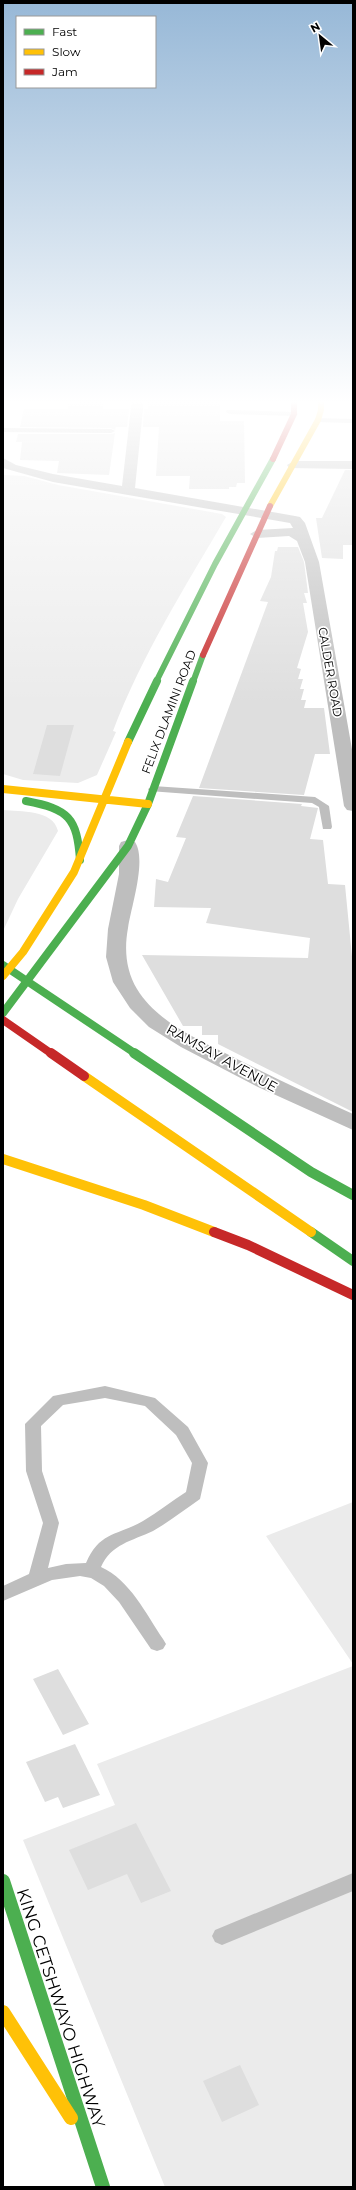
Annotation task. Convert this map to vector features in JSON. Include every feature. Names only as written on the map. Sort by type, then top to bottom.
[{"type":"main road","name":"FELIX DLAMINI ROAD","points":[[3,976],[23,952],[74,872],[80,860],[95,810],[103,799],[162,667],[248,501]]},
{"type":"main road","name":"FELIX DLAMINI ROAD","points":[[3,1013],[128,846],[139,815],[148,804],[201,660],[266,514],[273,501]]},
{"type":"main road","points":[[3,789],[148,804]]},
{"type":"main road","points":[[3,798],[71,807]]},
{"type":"main road","points":[[42,803],[58,811],[75,827],[80,860]]},
{"type":"main road","points":[[95,810],[113,812]]},
{"type":"main road","points":[[3,965],[311,1172],[353,1195]]},
{"type":"main road","points":[[3,1020],[353,1261]]},
{"type":"main road","points":[[3,1159],[144,1205],[248,1245],[353,1295]]},
{"type":"main road","name":"KING CETSHWAYO HIGHWAY","points":[[3,1881],[88,2145],[103,2187]]},
{"type":"main road","name":"KING CETSHWAYO HIGHWAY","points":[[3,2012],[88,2145]]},
{"type":"main road","points":[[15,2046],[33,2058]]},
{"type":"street","points":[[190,501],[266,514]]},
{"type":"street","name":"CALDER ROAD","points":[[266,514],[294,520],[298,524],[312,562],[353,806]]},
{"type":"street","points":[[257,534],[291,532],[303,538]]},
{"type":"street","name":"RAMSAY AVENUE","points":[[128,846],[130,860],[119,916],[116,958],[126,990],[150,1017],[185,1040],[289,1094],[353,1123]]},
{"type":"lane","points":[[153,789],[315,800],[324,806],[327,827]]},
{"type":"lane","points":[[37,1578],[51,1523],[34,1471],[33,1424],[58,1400],[105,1392],[150,1402],[182,1431],[200,1463],[194,1494],[147,1526],[114,1540],[99,1552],[91,1571]]},
{"type":"lane","points":[[3,1594],[37,1578],[66,1569],[91,1571],[100,1574],[124,1596],[157,1644]]},
{"type":"lane","points":[[222,1936],[353,1882]]},
{"type":"shaded area","points":[[3,501],[150,501],[222,514],[226,517],[180,595],[137,675],[113,731],[116,732],[97,775],[78,783],[23,780],[3,774]]},
{"type":"shaded area","points":[[3,810],[43,815],[55,824],[58,831],[18,899],[3,931]]},
{"type":"shaded area","points":[[353,1502],[353,1664],[266,1536]]},
{"type":"shaded area","points":[[353,1666],[353,2187],[165,2187],[23,1840],[115,1805],[97,1764]]},
{"type":"building","points":[[330,501],[353,501],[353,545],[343,545],[343,559],[322,558],[316,518],[322,518]]},
{"type":"building","points":[[278,547],[298,547],[304,562],[308,593],[304,593],[307,603],[303,603],[308,632],[297,668],[301,669],[298,679],[303,679],[300,689],[304,689],[301,700],[306,700],[304,708],[324,708],[330,754],[315,754],[304,795],[199,788],[268,602],[260,601],[271,577],[275,551],[277,551]]},
{"type":"building","points":[[47,725],[74,725],[60,776],[33,774]]},
{"type":"building","points":[[193,796],[302,804],[301,806],[318,808],[310,839],[323,840],[328,884],[345,885],[353,967],[353,1112],[218,1044],[218,1035],[202,1035],[202,1026],[183,1026],[142,955],[308,958],[310,938],[206,923],[211,908],[154,907],[156,879],[168,882],[186,838],[176,837]]},
{"type":"building","points":[[58,1669],[89,1724],[63,1735],[33,1679]]},
{"type":"building","points":[[75,1744],[100,1795],[63,1808],[58,1797],[45,1802],[26,1762]]},
{"type":"building","points":[[136,1823],[171,1891],[141,1903],[127,1874],[88,1890],[69,1850]]},
{"type":"building","points":[[240,2065],[259,2105],[222,2122],[203,2081]]},
{"type":"traffic: fast","points":[[128,742],[197,599],[249,501]]},
{"type":"traffic: fast","points":[[3,1013],[128,846],[148,804],[203,655]]},
{"type":"traffic: fast","points":[[26,801],[55,809],[72,822],[79,840],[80,860]]},
{"type":"traffic: fast","points":[[3,965],[311,1172],[353,1195]]},
{"type":"traffic: fast","points":[[311,1232],[353,1261]]},
{"type":"traffic: fast","points":[[3,1881],[103,2187]]},
{"type":"traffic: slow","points":[[270,506],[273,501]]},
{"type":"traffic: slow","points":[[3,976],[23,952],[74,872],[128,742]]},
{"type":"traffic: slow","points":[[3,789],[148,804]]},
{"type":"traffic: slow","points":[[84,1076],[311,1232]]},
{"type":"traffic: slow","points":[[3,1159],[144,1205],[214,1232]]},
{"type":"traffic: slow","points":[[3,2012],[71,2118]]},
{"type":"traffic: jam","points":[[203,655],[232,587],[270,506]]},
{"type":"traffic: jam","points":[[3,1020],[84,1076]]},
{"type":"traffic: jam","points":[[214,1232],[248,1245],[353,1295]]}]
